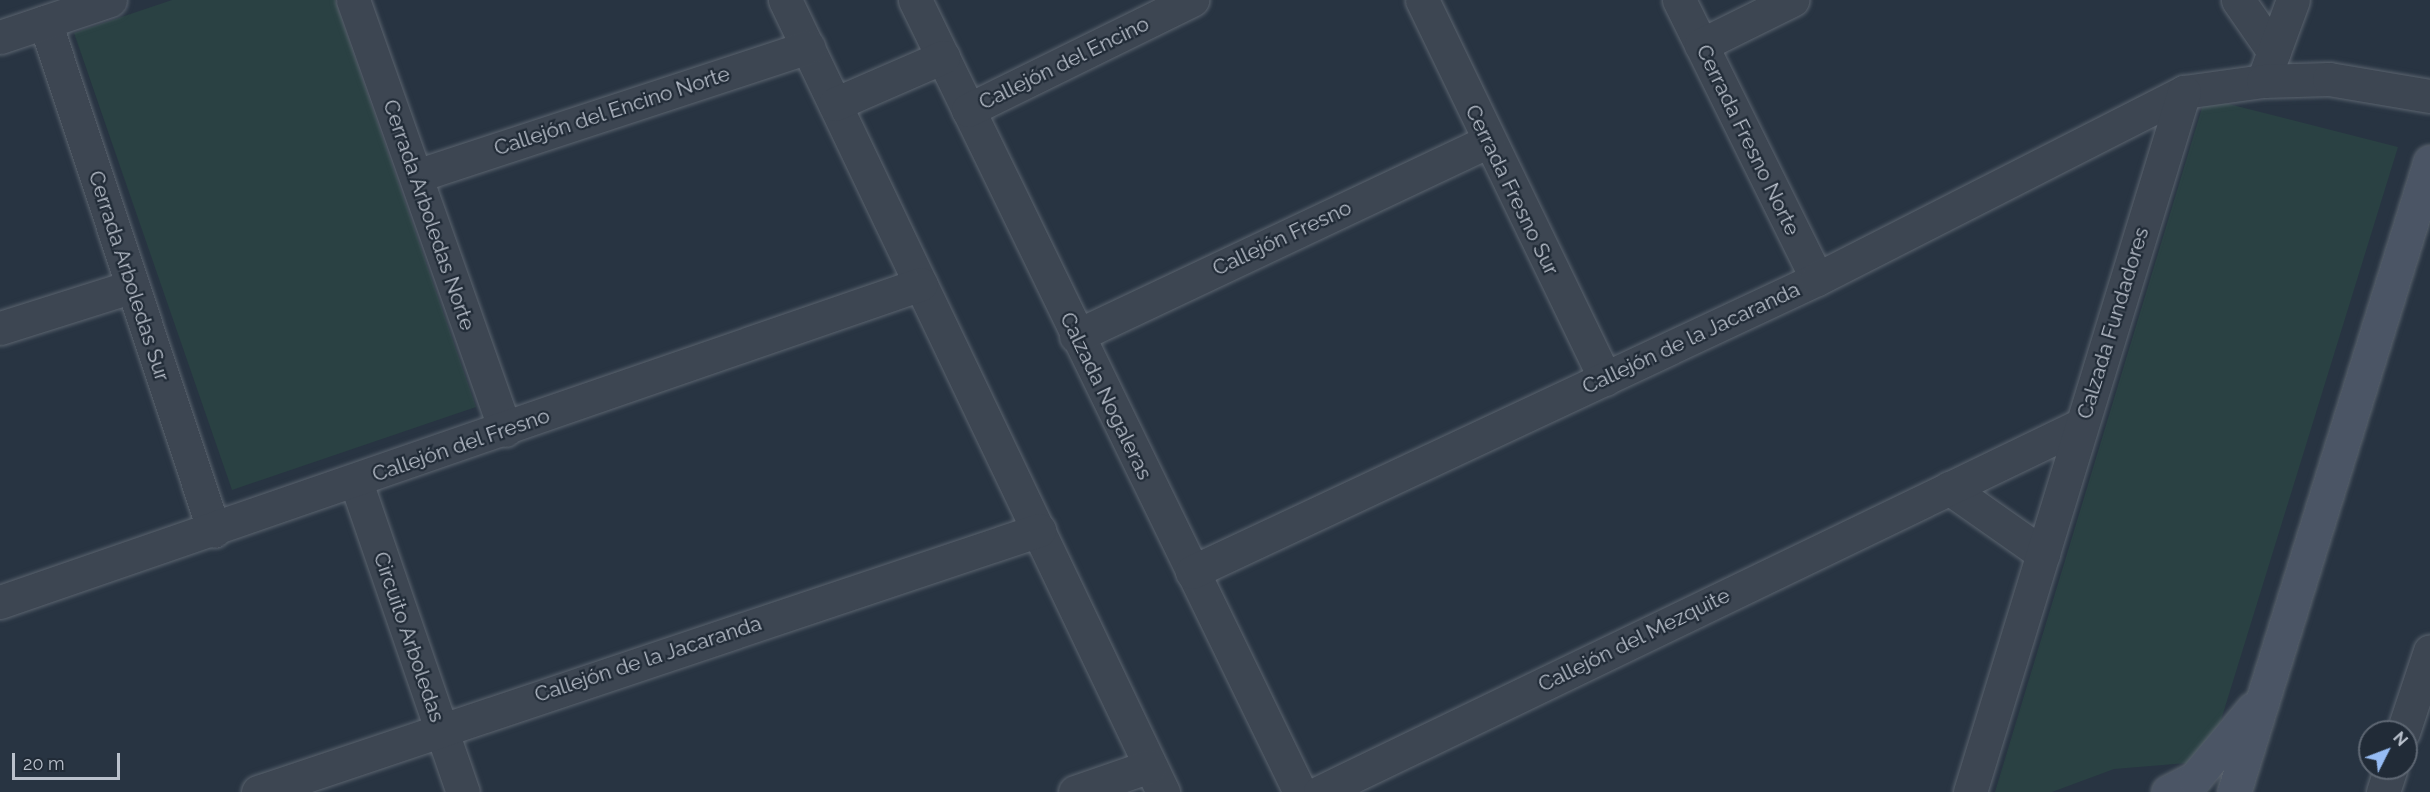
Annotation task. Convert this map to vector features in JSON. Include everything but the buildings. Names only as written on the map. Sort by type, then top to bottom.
[{"type":"main road","points":[[2234,792],[2259,703],[2430,162]]},
{"type":"main road","points":[[2168,792],[2195,778],[2259,703]]},
{"type":"street","points":[[0,37],[110,0]]},
{"type":"street","name":"Cerrada Arboledas Norte","points":[[353,0],[505,430]]},
{"type":"street","points":[[785,0],[1157,779],[1075,792]]},
{"type":"street","name":"Calzada Nogaleras","points":[[915,0],[1299,792]]},
{"type":"street","name":"Callejón del Encino","points":[[968,110],[1192,0]]},
{"type":"street","name":"Cerrada Fresno Sur","points":[[1422,0],[1488,141],[1605,379]]},
{"type":"street","name":"Cerrada Fresno Norte","points":[[1679,0],[1816,279]]},
{"type":"street","points":[[1701,45],[1792,0]]},
{"type":"street","points":[[2238,0],[2268,66]]},
{"type":"street","points":[[2268,66],[2293,0]]},
{"type":"street","name":"Cerrada Arboledas Sur","points":[[45,22],[214,531]]},
{"type":"street","name":"Callejón del Encino Norte","points":[[416,176],[808,47]]},
{"type":"street","points":[[835,104],[943,57]]},
{"type":"street","points":[[2184,92],[2268,66],[2430,96]]},
{"type":"street","name":"Callejón de la Jacaranda","points":[[1192,572],[1816,279],[2184,92]]},
{"type":"street","name":"Calzada Fundadores","points":[[1970,792],[2184,92]]},
{"type":"street","name":"Callejón Fresno","points":[[1076,336],[1488,141]]},
{"type":"street","name":"Callejón del Fresno","points":[[0,602],[356,482],[921,284]]},
{"type":"street","points":[[0,328],[133,286]]},
{"type":"street","name":"Callejón del Mezquite","points":[[1320,792],[2081,425]]},
{"type":"street","name":"Circuito Arboledas","points":[[356,482],[463,792]]},
{"type":"street","points":[[1949,488],[2043,554]]},
{"type":"street","name":"Callejón de la Jacaranda","points":[[258,792],[441,728],[1039,530]]},
{"type":"street","points":[[2407,720],[2430,651]]},
{"type":"green space","points":[[172,0],[335,0],[476,407],[232,490],[74,33]]},
{"type":"green space","points":[[2205,98],[2398,147],[2213,746],[2199,762],[2114,769],[2052,792],[1995,792]]}]
